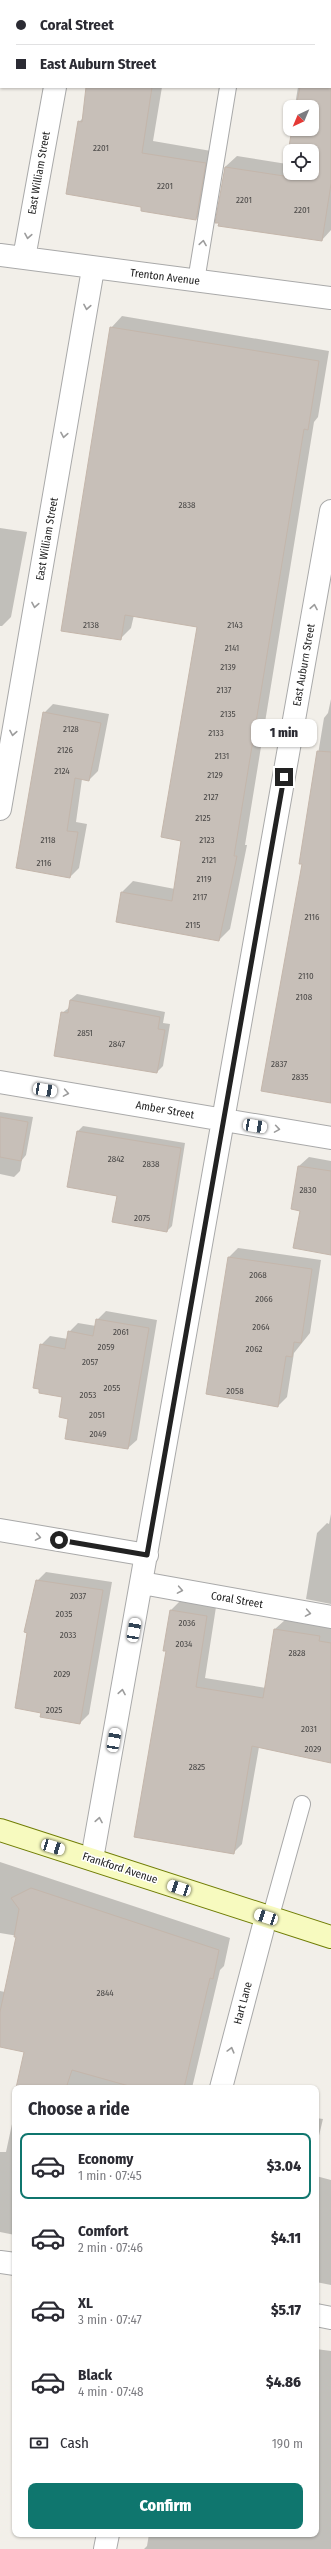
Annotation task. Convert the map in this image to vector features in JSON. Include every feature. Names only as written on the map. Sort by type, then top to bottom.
[{"type":"main road","name":"Frankford Avenue","points":[[0,1830],[268,1918],[331,1937]]},
{"type":"street","name":"East William Street","points":[[24,258],[55,88]]},
{"type":"street","name":"Trenton Avenue","points":[[0,255],[331,298]]},
{"type":"street","name":"East William Street","points":[[0,809],[93,268]]},
{"type":"street","name":"East Auburn Street","points":[[92,1859],[331,511]]},
{"type":"street","name":"Amber Street","points":[[0,1082],[331,1138]]},
{"type":"street","points":[[0,1530],[147,1555]]},
{"type":"street","name":"Coral Street","points":[[142,1583],[331,1617]]},
{"type":"street","name":"Hart Lane","points":[[222,2085],[268,1918]]},
{"type":"street","points":[[0,2262],[12,2264]]},
{"type":"street","points":[[319,2316],[331,2318]]},
{"type":"street","points":[[105,2549],[107,2537]]},
{"type":"lane","points":[[196,281],[228,88]]},
{"type":"lane","points":[[268,1918],[302,1804]]},
{"type":"building","points":[[86,88],[152,88],[142,153],[206,163],[196,220],[141,211],[141,207],[66,194],[78,121],[82,122]]},
{"type":"building","points":[[300,88],[331,88],[331,184],[322,241],[218,226],[219,223],[215,223],[225,167],[283,176],[283,180],[319,180],[319,144],[289,144],[291,136],[319,136],[319,100],[297,100]]},
{"type":"building","points":[[110,327],[319,361],[308,430],[304,429],[234,856],[237,856],[219,941],[116,922],[121,892],[172,901],[181,841],[161,837],[197,627],[125,615],[121,640],[61,631]]},
{"type":"building","points":[[43,712],[101,723],[89,781],[75,778],[67,831],[78,832],[70,878],[16,868]]},
{"type":"building","points":[[317,751],[331,752],[331,1103],[261,1091],[302,864],[299,864]]},
{"type":"building","points":[[70,1000],[160,1017],[158,1029],[165,1030],[157,1073],[54,1056],[61,1012],[68,1013]]},
{"type":"building","points":[[0,1117],[28,1122],[21,1161],[0,1157]]},
{"type":"building","points":[[77,1131],[181,1148],[167,1232],[112,1222],[117,1196],[67,1187]]},
{"type":"building","points":[[298,1166],[331,1171],[331,1255],[293,1248],[300,1211],[291,1209]]},
{"type":"building","points":[[228,1257],[312,1269],[301,1343],[294,1342],[292,1357],[286,1356],[278,1407],[206,1394]]},
{"type":"building","points":[[96,1319],[149,1328],[128,1449],[65,1439],[68,1419],[59,1417],[62,1397],[39,1393],[39,1389],[33,1388],[40,1344],[65,1349],[68,1331],[93,1336]]},
{"type":"building","points":[[36,1580],[103,1590],[80,1724],[40,1717],[41,1713],[15,1708],[27,1633],[24,1632]]},
{"type":"building","points":[[170,1610],[207,1616],[196,1687],[263,1698],[274,1629],[320,1636],[319,1641],[331,1643],[331,1763],[252,1746],[234,1854],[134,1837],[166,1651],[163,1651]]},
{"type":"building","points":[[31,1888],[219,1950],[213,1979],[210,1978],[185,2085],[125,2085],[72,2070],[67,2085],[17,2085],[24,2052],[0,2047],[0,2012],[16,1937],[14,1937],[19,1909],[11,1898]]},
{"type":"route","points":[[59,1540],[147,1555],[284,777]]}]
